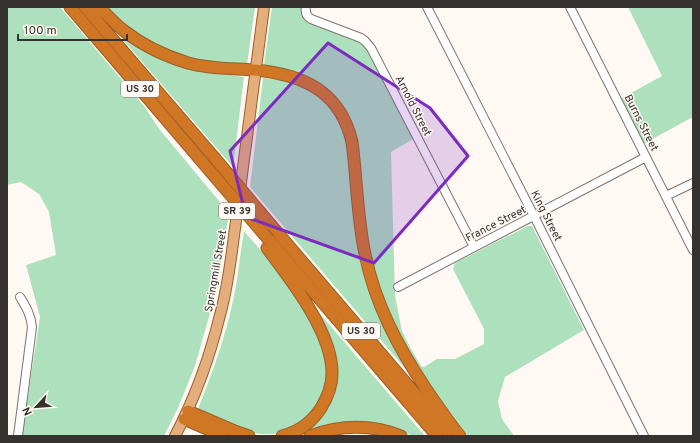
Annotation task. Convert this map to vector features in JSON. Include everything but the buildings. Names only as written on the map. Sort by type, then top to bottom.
[{"type":"highway","name":"US 30","points":[[70,7],[153,104],[268,244],[436,436]]},
{"type":"highway","name":"US 30","points":[[85,7],[452,436]]},
{"type":"highway","points":[[99,7],[123,30],[136,39],[174,58],[205,66],[264,71],[301,80],[312,85],[336,105],[344,118],[352,142],[360,231],[375,294],[399,346],[446,419],[460,436]]},
{"type":"highway","points":[[268,244],[318,324],[332,363],[329,393],[316,415],[300,429],[282,436]]},
{"type":"highway","points":[[186,415],[223,436]]},
{"type":"highway","points":[[186,415],[249,436]]},
{"type":"highway","points":[[310,436],[333,429],[355,427],[367,427],[401,436]]},
{"type":"main road","name":"Springmill Street","points":[[175,436],[186,415],[202,375],[212,346],[220,315],[233,244],[264,7]]},
{"type":"street","name":"Arnold Street","points":[[306,7],[307,17],[361,38],[366,41],[371,48],[474,247]]},
{"type":"street","name":"King Street","points":[[427,7],[644,436]]},
{"type":"street","name":"Burns Street","points":[[570,7],[693,250]]},
{"type":"street","name":"France Street","points":[[398,287],[646,158]]},
{"type":"street","points":[[666,196],[693,183]]},
{"type":"street","points":[[18,436],[32,327],[28,309],[20,297]]},
{"type":"highlighted area","points":[[328,43],[430,108],[468,156],[374,263],[246,217],[230,151]]},
{"type":"green space","points":[[7,7],[60,7],[144,106],[160,130],[229,213],[218,280],[195,366],[178,408],[164,436],[22,436],[40,317],[26,265],[56,255],[49,212],[39,194],[21,182],[7,185]]},
{"type":"green space","points":[[106,7],[255,7],[247,65],[211,63],[175,53],[141,36],[124,24]]},
{"type":"green space","points":[[272,7],[303,7],[303,16],[308,22],[358,41],[369,51],[415,138],[391,152],[395,296],[402,331],[421,366],[424,367],[437,359],[455,359],[484,344],[484,329],[453,269],[455,263],[528,226],[532,226],[584,330],[505,377],[498,401],[502,419],[514,436],[468,436],[412,358],[388,315],[369,252],[356,140],[353,128],[343,107],[336,98],[319,84],[293,73],[264,65]]},
{"type":"green space","points":[[628,7],[693,7],[693,117],[641,145],[620,99],[662,76]]},
{"type":"green space","points":[[122,32],[210,72],[244,77],[233,167],[119,35]]},
{"type":"green space","points":[[263,78],[294,82],[317,94],[336,113],[347,139],[359,251],[365,276],[376,308],[411,372],[409,373],[250,187]]},
{"type":"green space","points":[[244,231],[269,260],[310,320],[317,333],[329,372],[322,398],[309,417],[286,430],[273,434],[259,434],[242,430],[198,409],[218,356],[230,315]]},
{"type":"green space","points":[[315,308],[425,436],[412,436],[399,430],[319,428],[304,434],[337,373],[335,356],[332,347]]}]
